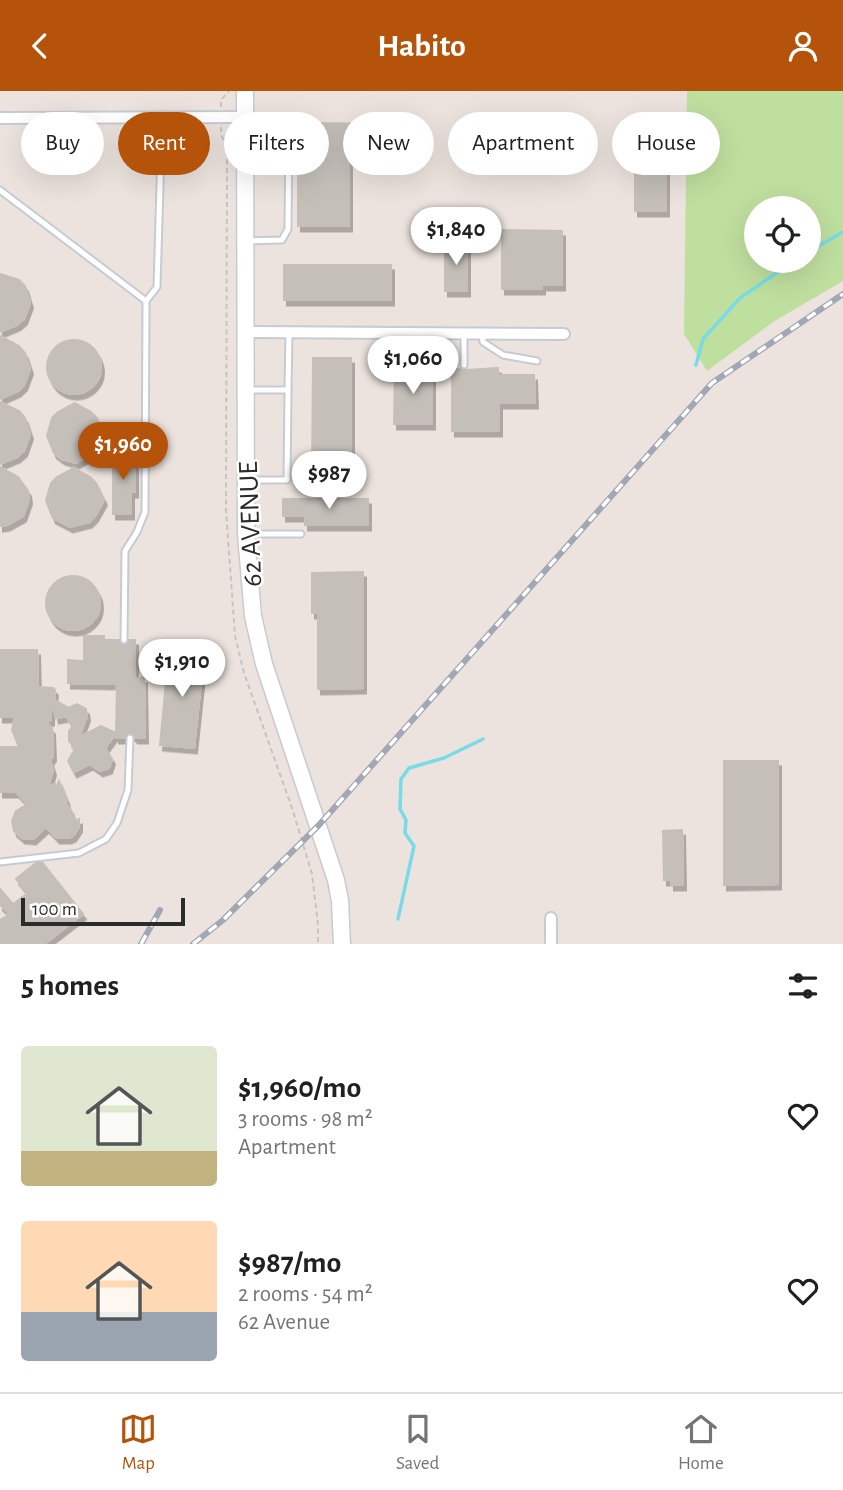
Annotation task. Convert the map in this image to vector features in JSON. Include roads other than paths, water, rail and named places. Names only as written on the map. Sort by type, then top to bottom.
[{"type":"main road","name":"62 AVENUE","points":[[245,91],[245,112]]},
{"type":"main road","name":"62 AVENUE","points":[[245,175],[246,534],[251,603],[258,642],[336,880],[342,944]]},
{"type":"street","points":[[0,118],[118,117]]},
{"type":"street","points":[[246,332],[564,334]]},
{"type":"street","points":[[551,918],[551,944]]},
{"type":"lane","points":[[124,640],[125,551],[137,533],[145,512],[146,301],[158,287],[161,175]]},
{"type":"lane","points":[[246,241],[282,240],[288,229],[289,175]]},
{"type":"lane","points":[[0,190],[146,301]]},
{"type":"lane","points":[[246,480],[287,480],[289,332]]},
{"type":"lane","points":[[464,332],[464,365]]},
{"type":"lane","points":[[482,332],[483,342],[503,355],[537,361]]},
{"type":"lane","points":[[246,390],[288,390]]},
{"type":"lane","points":[[246,534],[302,534]]},
{"type":"lane","points":[[0,862],[79,853],[106,839],[117,823],[128,790],[130,738]]},
{"type":"waterway","points":[[821,245],[843,232]]},
{"type":"waterway","points":[[696,365],[703,339],[740,298],[776,273]]},
{"type":"waterway","points":[[398,919],[414,846],[405,833],[406,820],[400,809],[401,779],[409,768],[444,758],[483,739]]},
{"type":"railway","points":[[193,944],[223,920],[319,825],[712,383],[843,294]]},
{"type":"railway","points":[[141,944],[160,910]]}]
